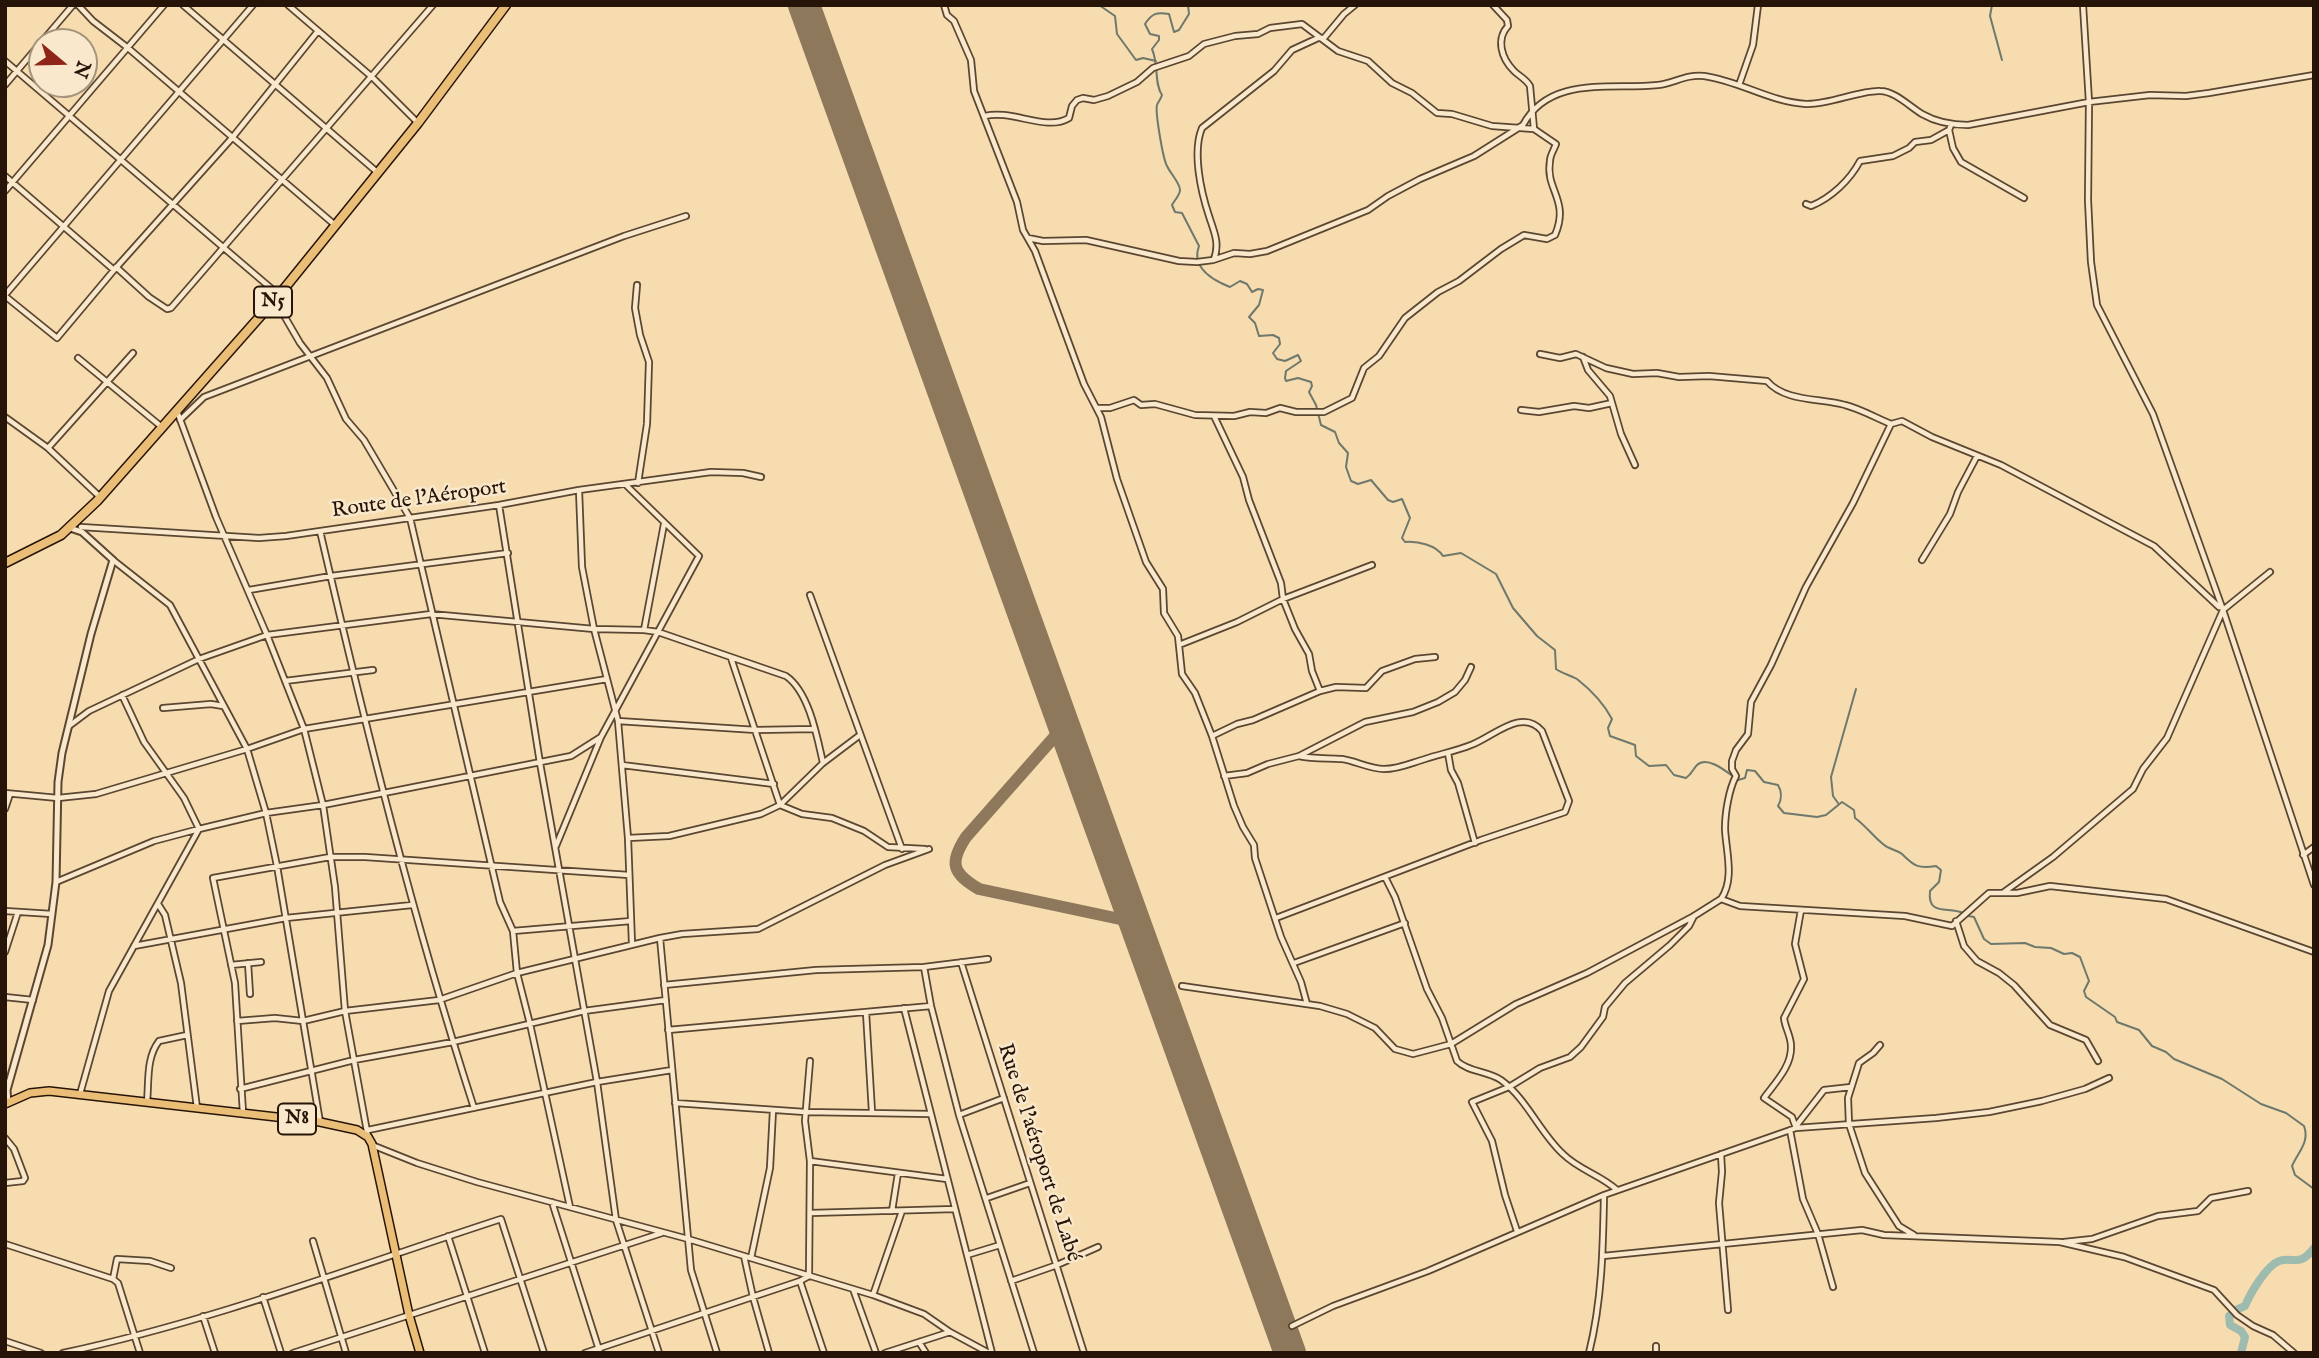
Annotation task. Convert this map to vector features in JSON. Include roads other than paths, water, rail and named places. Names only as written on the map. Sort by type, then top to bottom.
[{"type":"highway","name":"N5","points":[[5,563],[70,528],[81,526],[100,498],[163,428],[179,416],[335,225],[418,123],[506,5]]},
{"type":"main road","name":"N8","points":[[6,1096],[49,1091],[80,1094],[320,1122],[357,1130],[369,1137]]},
{"type":"main road","points":[[369,1137],[420,1353]]},
{"type":"street","points":[[5,85],[73,5]]},
{"type":"street","points":[[78,5],[93,21],[335,225]]},
{"type":"street","points":[[5,191],[164,5]]},
{"type":"street","points":[[183,5],[377,172]]},
{"type":"street","points":[[253,5],[5,296],[57,338],[115,268],[232,138],[318,31]]},
{"type":"street","points":[[288,5],[372,77],[418,123]]},
{"type":"street","points":[[420,5],[428,11]]},
{"type":"street","points":[[5,176],[63,228],[168,310],[225,249],[433,5]]},
{"type":"street","points":[[944,5],[971,60],[974,91],[1017,202],[1023,230],[1064,327],[1084,384],[1097,408],[1146,562],[1163,589],[1166,619],[1178,636],[1182,674],[1195,693],[1243,827],[1254,845],[1255,858],[1281,937],[1294,963],[1307,1004]]},
{"type":"street","points":[[1213,260],[1217,240],[1198,166],[1198,139],[1202,128],[1274,71],[1292,50],[1318,38],[1324,38],[1355,5]]},
{"type":"street","points":[[1493,5],[1507,20],[1508,26],[1500,40],[1508,64],[1530,86],[1534,130]]},
{"type":"street","points":[[1739,85],[1754,45],[1758,5]]},
{"type":"street","points":[[2083,5],[2089,102],[2088,200],[2091,262],[2097,305],[2153,414],[2314,885]]},
{"type":"street","points":[[985,116],[1003,114],[1017,119],[1032,118],[1058,124],[1069,118],[1072,106],[1077,100],[1094,100],[1108,96],[1138,82],[1158,66],[1189,56],[1204,44],[1235,36],[1258,34],[1275,27],[1302,24],[1338,51],[1368,61],[1392,83],[1412,93],[1437,113],[1452,114],[1492,126],[1534,130],[1556,144],[1549,159],[1562,215],[1555,234],[1547,239],[1524,235],[1459,281],[1438,292],[1405,318],[1379,356],[1364,368],[1352,398],[1333,405],[1324,412],[1296,412],[1280,408],[1266,413],[1214,416],[1181,412],[1155,404],[1141,405],[1134,400],[1110,408],[1097,408]]},
{"type":"street","points":[[5,61],[225,249],[276,297],[310,357],[327,378],[346,419],[364,440],[410,518],[500,902],[513,931],[517,973],[546,1093],[569,1207]]},
{"type":"street","points":[[1806,204],[1815,205],[1839,187],[1854,174],[1860,161],[1893,156],[1915,142],[1931,140],[1950,127],[2089,102],[2150,95],[2186,96],[2314,75]]},
{"type":"street","points":[[1028,238],[1043,241],[1086,240],[1179,261],[1199,262],[1234,253],[1266,251],[1368,211],[1388,196],[1420,179],[1474,156],[1520,127],[1552,95],[1569,89],[1669,84],[1688,76],[1701,76],[1739,85],[1761,95],[1808,104],[1881,91],[1950,127]]},
{"type":"street","points":[[1950,127],[1953,148],[1961,162],[2024,198]]},
{"type":"street","points":[[369,1137],[345,1011],[337,912],[323,805],[304,729],[216,517],[179,416],[204,397],[624,236],[686,216]]},
{"type":"street","points":[[637,285],[635,308],[649,362],[646,424],[638,483]]},
{"type":"street","points":[[48,448],[133,353]]},
{"type":"street","points":[[1540,354],[1560,358],[1576,354],[1606,368],[1633,374],[1709,376],[1767,382],[1775,390],[1845,405],[1891,424],[1902,421],[2030,479],[2154,545],[2222,610]]},
{"type":"street","points":[[1583,357],[1587,370],[1610,396],[1620,434],[1635,465]]},
{"type":"street","points":[[78,358],[163,428]]},
{"type":"street","points":[[1521,411],[1550,411],[1574,406],[1589,408],[1612,403]]},
{"type":"street","points":[[1214,416],[1248,490],[1283,590],[1283,599],[1309,654],[1320,691]]},
{"type":"street","points":[[5,417],[48,448],[100,498]]},
{"type":"street","points":[[1182,986],[1307,1004],[1357,1017],[1375,1028],[1395,1049],[1405,1054],[1413,1054],[1451,1044],[1516,1004],[1587,973],[1721,899],[1727,886],[1729,868],[1725,820],[1735,778],[1732,761],[1736,750],[1748,734],[1751,702],[1806,587],[1853,503],[1891,424]]},
{"type":"street","points":[[1922,560],[1950,514],[1977,456]]},
{"type":"street","name":"Route de l'Aéroport","points":[[81,526],[259,538],[711,472],[743,473],[761,477]]},
{"type":"street","points":[[555,848],[601,737],[699,555],[626,485]]},
{"type":"street","points":[[579,490],[582,567],[594,629],[618,721],[628,838],[632,944]]},
{"type":"street","points":[[499,505],[555,848],[597,1082],[616,1220],[659,1353]]},
{"type":"street","points":[[644,630],[664,523]]},
{"type":"street","points":[[81,526],[113,559],[170,605],[247,749],[267,813],[320,1122]]},
{"type":"street","points":[[320,531],[412,905],[474,1108]]},
{"type":"street","points":[[248,590],[508,552]]},
{"type":"street","points":[[6,1096],[48,945],[53,915],[62,753],[91,634],[113,559]]},
{"type":"street","points":[[1179,645],[1237,622],[1283,599],[1372,565]]},
{"type":"street","points":[[2003,892],[2053,857],[2133,789],[2143,769],[2167,738],[2222,610],[2270,572]]},
{"type":"street","points":[[810,595],[902,849]]},
{"type":"street","points":[[68,726],[89,711],[199,659],[267,635],[431,614],[658,632],[786,676],[797,683],[815,729],[823,763]]},
{"type":"street","points":[[237,1021],[275,1018],[303,1021],[345,1011],[439,1000],[517,973],[632,944],[681,934],[758,929],[885,865],[929,849],[888,847],[864,831],[832,818],[802,814],[780,804],[731,657]]},
{"type":"street","points":[[1212,736],[1320,691],[1336,687],[1366,688],[1382,670],[1415,659],[1435,657]]},
{"type":"street","points":[[1224,776],[1235,776],[1299,756],[1366,722],[1413,712],[1437,702],[1455,692],[1471,667]]},
{"type":"street","points":[[285,681],[373,670]]},
{"type":"street","points":[[5,809],[7,794],[58,798],[96,794],[304,729],[607,679]]},
{"type":"street","points":[[122,695],[144,742],[184,797],[199,829]]},
{"type":"street","points":[[163,709],[212,704],[224,706]]},
{"type":"street","points":[[618,721],[756,730],[815,729]]},
{"type":"street","points":[[1276,918],[1565,812],[1569,801],[1548,743],[1536,724],[1515,722],[1478,742],[1423,759],[1413,765],[1389,769],[1349,760],[1299,756]]},
{"type":"street","points":[[628,838],[669,836],[761,814],[780,804],[823,763],[860,735]]},
{"type":"street","points":[[56,882],[154,841],[199,829],[267,813],[323,805],[541,763],[571,756],[601,737]]},
{"type":"street","points":[[1448,752],[1451,770],[1458,783],[1475,843]]},
{"type":"street","points":[[622,765],[774,784]]},
{"type":"street","points":[[80,1094],[109,991],[199,829]]},
{"type":"street","points":[[2303,855],[2314,847]]},
{"type":"street","points":[[243,1114],[235,983],[213,878],[331,857],[401,859],[629,875]]},
{"type":"street","points":[[1385,877],[1405,923],[1427,989],[1461,1065],[1494,1075],[1510,1087],[1562,1154],[1618,1190]]},
{"type":"street","points":[[1721,899],[1741,906],[1905,916],[1952,926],[1989,893],[2017,893],[2050,886],[2166,899],[2314,952]]},
{"type":"street","points":[[158,904],[165,915],[172,938],[181,983],[197,1108]]},
{"type":"street","points":[[133,946],[286,918],[412,905]]},
{"type":"street","points":[[1801,910],[1795,944],[1804,979],[1784,1018],[1791,1045],[1789,1060],[1764,1098],[1792,1117],[1803,1199],[1818,1234],[1833,1287]]},
{"type":"street","points":[[5,911],[53,915]]},
{"type":"street","points":[[5,952],[18,912]]},
{"type":"street","points":[[1517,1231],[1492,1140],[1472,1102],[1510,1087],[1540,1068],[1570,1057],[1581,1047],[1603,1017],[1605,1007],[1625,983],[1670,945],[1689,926],[1694,916]]},
{"type":"street","points":[[513,931],[631,921]]},
{"type":"street","points":[[1956,921],[1964,946],[1977,961],[2014,985],[2050,1025],[2086,1041],[2098,1061]]},
{"type":"street","points":[[1294,963],[1405,923]]},
{"type":"street","points":[[660,938],[691,1270],[717,1353]]},
{"type":"street","points":[[664,985],[816,970],[924,967],[988,958]]},
{"type":"street","points":[[232,965],[261,962]]},
{"type":"street","name":"Rue de l'aéroport de Labé","points":[[961,962],[1084,1353]]},
{"type":"street","points":[[247,963],[250,994]]},
{"type":"street","points":[[924,967],[931,1006],[959,1115],[1034,1353]]},
{"type":"street","points":[[5,997],[33,1000]]},
{"type":"street","points":[[240,1089],[354,1060],[453,1042],[584,1011],[666,1000]]},
{"type":"street","points":[[668,1030],[931,1006]]},
{"type":"street","points":[[904,1008],[991,1353]]},
{"type":"street","points":[[866,1012],[872,1113]]},
{"type":"street","points":[[147,1102],[149,1060],[153,1049],[159,1041],[187,1035]]},
{"type":"street","points":[[1880,1045],[1859,1063],[1848,1098],[1849,1124],[1865,1173],[1899,1226],[1917,1236]]},
{"type":"street","points":[[809,1276],[810,1161],[805,1112],[810,1061]]},
{"type":"street","points":[[369,1137],[474,1108],[597,1082],[672,1070]]},
{"type":"street","points":[[1292,1326],[1333,1306],[1428,1271],[1604,1195],[1793,1129],[1989,1112],[2064,1095],[2109,1078]]},
{"type":"street","points":[[1793,1129],[1824,1090],[1851,1087]]},
{"type":"street","points":[[959,1115],[1004,1098]]},
{"type":"street","points":[[676,1104],[805,1112],[931,1114]]},
{"type":"street","points":[[751,1258],[770,1168],[774,1110]]},
{"type":"street","points":[[369,1137],[417,1163],[477,1182],[664,1232],[873,1295],[924,1314],[950,1332],[991,1353]]},
{"type":"street","points":[[5,1138],[14,1149],[25,1178],[23,1181],[5,1183]]},
{"type":"street","points":[[1721,1154],[1719,1203],[1728,1310]]},
{"type":"street","points":[[810,1161],[947,1179]]},
{"type":"street","points":[[891,1211],[898,1173]]},
{"type":"street","points":[[987,1198],[1030,1183]]},
{"type":"street","points":[[1603,1256],[1862,1230],[1884,1234],[2060,1242],[2092,1239],[2158,1216],[2198,1211],[2211,1198],[2248,1191]]},
{"type":"street","points":[[1589,1353],[1596,1326],[1603,1256],[1604,1195]]},
{"type":"street","points":[[552,1202],[599,1350]]},
{"type":"street","points":[[810,1213],[955,1209]]},
{"type":"street","points":[[873,1295],[902,1211]]},
{"type":"street","points":[[63,1353],[134,1338],[324,1279],[501,1219],[544,1353]]},
{"type":"street","points":[[293,1353],[664,1232]]},
{"type":"street","points":[[448,1236],[485,1353]]},
{"type":"street","points":[[313,1241],[346,1353]]},
{"type":"street","points":[[2060,1242],[2124,1257],[2214,1290],[2237,1315],[2273,1335],[2294,1353]]},
{"type":"street","points":[[5,1244],[113,1279],[118,1283],[140,1353]]},
{"type":"street","points":[[967,1255],[1000,1245]]},
{"type":"street","points":[[1011,1281],[1098,1247]]},
{"type":"street","points":[[744,1256],[752,1297],[769,1353]]},
{"type":"street","points":[[113,1279],[117,1259],[150,1261],[171,1268]]},
{"type":"street","points":[[585,1353],[809,1276]]},
{"type":"street","points":[[800,1281],[824,1353]]},
{"type":"street","points":[[853,1289],[876,1353]]},
{"type":"street","points":[[263,1297],[281,1353]]},
{"type":"street","points":[[203,1316],[215,1353]]},
{"type":"street","points":[[885,1353],[950,1332]]},
{"type":"street","points":[[5,1340],[41,1353]]},
{"type":"street","points":[[919,1342],[926,1353]]},
{"type":"waterway","points":[[1099,5],[1115,16],[1117,34],[1136,60],[1143,58],[1156,61]]},
{"type":"waterway","points":[[1188,5],[1189,14],[1179,30],[1174,32],[1169,14],[1155,14],[1145,24],[1150,34],[1159,36],[1152,49],[1162,95],[1157,105],[1158,126],[1165,162],[1180,190],[1172,205],[1175,212],[1182,213],[1199,246],[1198,260],[1205,272],[1230,287],[1240,281],[1247,284],[1252,292],[1263,290],[1259,305],[1249,317],[1255,323],[1259,336],[1273,335],[1279,338],[1280,344],[1273,353],[1277,359],[1285,361],[1298,355],[1301,361],[1286,371],[1286,381],[1298,378],[1311,382],[1309,392],[1316,405],[1321,425],[1335,432],[1339,443],[1348,453],[1346,467],[1351,481],[1358,484],[1371,480],[1388,500],[1393,502],[1402,499],[1410,518],[1402,538],[1405,542],[1426,544],[1443,556],[1461,553],[1496,574],[1513,608],[1537,636],[1555,650],[1556,669],[1577,679],[1592,693],[1612,719],[1608,728],[1610,736],[1635,745],[1636,756],[1649,766],[1666,765],[1674,775],[1686,778],[1702,762],[1718,766],[1738,780],[1745,778],[1747,770],[1755,771],[1764,782],[1778,785],[1781,796],[1778,806],[1784,813],[1817,817],[1826,815],[1842,802],[1854,810],[1855,818],[1885,846],[1917,866],[1936,866],[1941,870],[1939,882],[1930,891],[1932,904],[1935,908],[1963,913]]},
{"type":"waterway","points":[[1992,5],[1990,16],[2002,60]]},
{"type":"waterway","points":[[1838,803],[1833,796],[1831,777],[1856,689]]},
{"type":"waterway","points":[[1968,916],[1974,917],[1984,939],[1991,944],[2025,943],[2080,957],[2089,981],[2084,991],[2086,997],[2115,1017],[2117,1022],[2139,1030],[2152,1046],[2174,1059],[2222,1079],[2261,1104],[2286,1113],[2304,1126],[2306,1137],[2292,1166],[2295,1175],[2314,1189]]},
{"type":"waterway","points":[[2241,1353],[2245,1337],[2241,1331],[2230,1325],[2229,1316],[2245,1306],[2269,1268],[2279,1261],[2300,1260],[2314,1248]]}]
